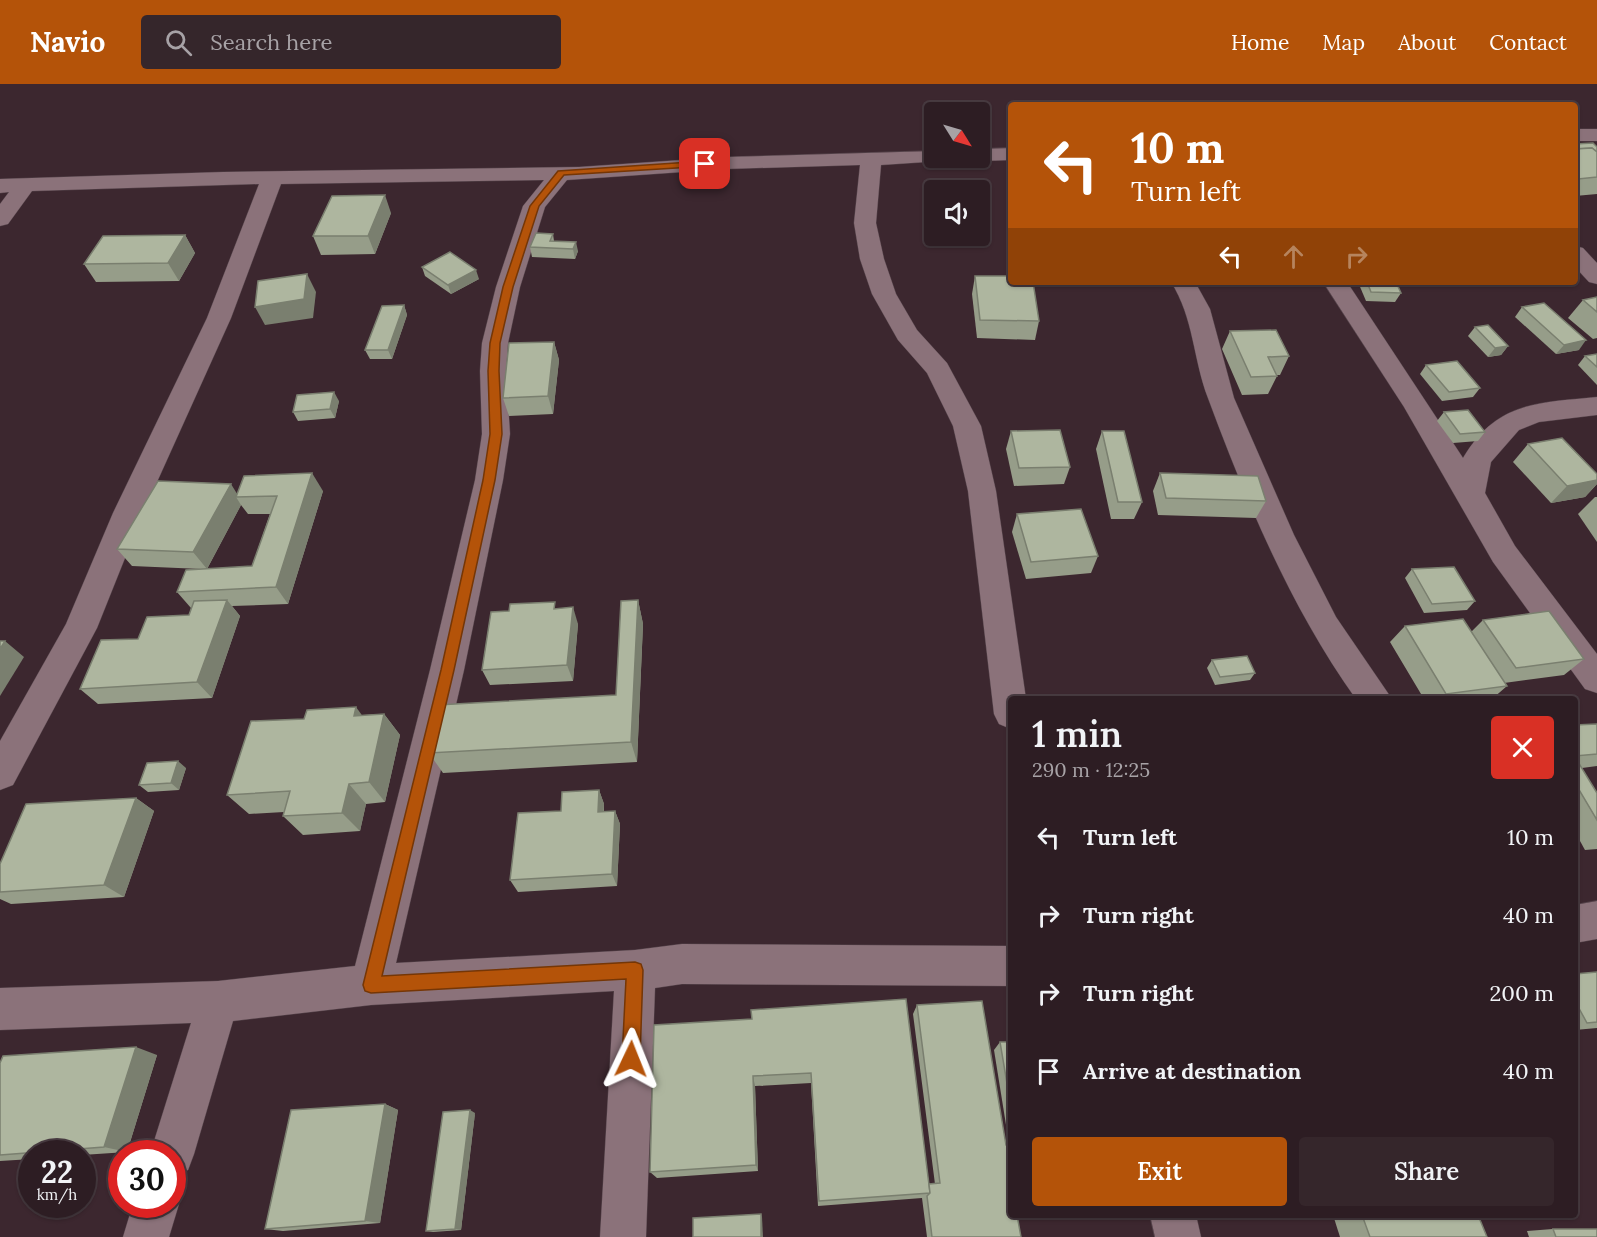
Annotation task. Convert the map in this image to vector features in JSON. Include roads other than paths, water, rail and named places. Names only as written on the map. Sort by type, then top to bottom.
[{"type":"street","points":[[1578,135],[1597,135]]},
{"type":"street","points":[[990,155],[1008,154]]},
{"type":"street","points":[[0,186],[273,177],[561,173],[726,163],[924,157]]},
{"type":"street","points":[[871,159],[865,223],[872,259],[884,294],[907,334],[938,369],[967,426],[982,491],[1009,696]]},
{"type":"street","points":[[371,985],[447,670],[489,480],[496,434],[493,371],[495,343],[508,287],[534,206],[561,173]]},
{"type":"street","points":[[0,774],[81,628],[128,513],[219,318],[273,177]]},
{"type":"street","points":[[0,219],[26,185]]},
{"type":"street","points":[[1578,256],[1597,277]]},
{"type":"street","points":[[1185,285],[1200,310],[1207,350],[1220,395],[1289,554],[1319,617],[1373,696]]},
{"type":"street","points":[[1337,285],[1415,403],[1504,554],[1597,679]]},
{"type":"street","points":[[1470,493],[1477,459],[1509,423],[1535,413],[1597,406]]},
{"type":"street","points":[[1578,923],[1597,920]]},
{"type":"street","points":[[0,1009],[218,1002],[371,985],[635,970],[682,964],[1008,966]]},
{"type":"street","points":[[623,1237],[635,970]]},
{"type":"street","points":[[176,1140],[218,1002]]},
{"type":"street","points":[[146,1237],[152,1218]]},
{"type":"street","points":[[1174,1218],[1178,1237]]}]
